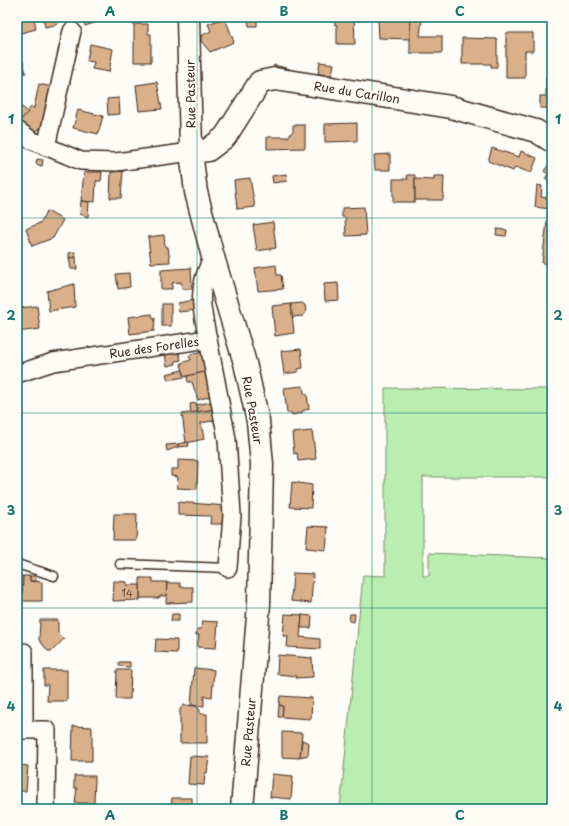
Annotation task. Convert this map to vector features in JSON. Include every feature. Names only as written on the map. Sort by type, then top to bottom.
[{"type":"street","name":"Rue Pasteur","points":[[188,17],[191,152],[196,192],[213,257],[245,363],[258,421],[262,464],[259,604],[242,809]]},
{"type":"street","points":[[46,147],[72,32]]},
{"type":"street","name":"Rue du Carillon","points":[[191,152],[208,150],[226,137],[260,82],[275,79],[451,107],[536,131],[552,140]]},
{"type":"street","points":[[17,130],[30,140],[81,161],[116,162],[191,152]]},
{"type":"street","name":"Rue des Forelles","points":[[17,374],[53,362],[208,339],[201,290],[204,273],[213,257]]},
{"type":"street","points":[[208,339],[227,440],[232,514],[228,568]]},
{"type":"street","points":[[24,652],[24,730],[47,730],[46,809]]},
{"type":"lane","points":[[17,564],[54,576]]},
{"type":"lane","points":[[120,564],[228,568]]},
{"type":"green space","points":[[385,388],[552,389],[552,477],[423,477],[423,576],[429,576],[429,553],[552,558],[552,809],[340,809],[363,575],[385,576]]},
{"type":"building","points":[[17,17],[34,17],[36,29],[21,33]]},
{"type":"building","points":[[43,17],[57,17],[58,24],[45,27]]},
{"type":"building","points":[[95,17],[97,22],[85,26],[83,18]]},
{"type":"building","points":[[248,17],[257,17],[257,26],[249,26]]},
{"type":"building","points":[[334,17],[354,17],[355,44],[337,44],[337,25],[335,25]]},
{"type":"building","points":[[410,17],[410,39],[379,38],[378,19]]},
{"type":"building","points":[[225,18],[234,42],[210,52],[201,41],[201,36],[211,31],[208,24]]},
{"type":"building","points":[[410,18],[422,18],[420,36],[442,36],[442,53],[410,53]]},
{"type":"building","points":[[134,24],[148,24],[148,34],[151,34],[151,62],[134,62]]},
{"type":"building","points":[[506,33],[533,33],[533,51],[525,51],[525,78],[506,78]]},
{"type":"building","points":[[462,38],[497,39],[497,67],[491,67],[491,64],[462,64]]},
{"type":"building","points":[[90,44],[113,49],[109,72],[92,69],[94,62],[87,61]]},
{"type":"building","points":[[23,61],[26,73],[17,74],[17,62]]},
{"type":"building","points":[[320,62],[334,64],[332,75],[318,74]]},
{"type":"building","points":[[274,65],[290,69],[289,75],[272,71]]},
{"type":"building","points":[[546,77],[552,77],[552,95],[546,95]]},
{"type":"building","points":[[157,82],[162,109],[139,111],[136,85]]},
{"type":"building","points":[[39,84],[52,87],[43,124],[34,135],[19,122],[31,107],[34,108]]},
{"type":"building","points":[[540,96],[547,96],[547,108],[540,108]]},
{"type":"building","points":[[119,98],[120,114],[108,115],[107,99]]},
{"type":"building","points":[[17,103],[28,112],[19,122],[17,120]]},
{"type":"building","points":[[78,110],[103,116],[98,134],[73,128]]},
{"type":"building","points":[[357,123],[357,141],[325,142],[325,124]]},
{"type":"building","points":[[293,125],[305,125],[305,148],[267,149],[267,137],[288,137],[293,131]]},
{"type":"building","points":[[492,148],[519,157],[521,151],[537,158],[531,173],[515,167],[513,171],[488,161]]},
{"type":"building","points":[[390,154],[390,170],[375,170],[374,155]]},
{"type":"building","points":[[37,159],[43,160],[42,166],[36,164]]},
{"type":"building","points":[[550,163],[552,165],[552,184],[545,179],[548,174],[544,171]]},
{"type":"building","points":[[123,171],[121,198],[110,198],[111,172]]},
{"type":"building","points":[[84,172],[102,172],[101,181],[96,181],[95,202],[81,201]]},
{"type":"building","points":[[286,174],[287,181],[273,183],[272,176]]},
{"type":"building","points":[[407,175],[415,175],[415,202],[393,202],[393,179],[408,179]]},
{"type":"building","points":[[434,176],[444,176],[443,200],[415,200],[415,179],[434,180]]},
{"type":"building","points":[[250,178],[255,207],[237,209],[234,180]]},
{"type":"building","points":[[537,185],[542,186],[541,197],[551,198],[552,207],[550,209],[535,207]]},
{"type":"building","points":[[81,201],[89,202],[88,217],[80,214]]},
{"type":"building","points":[[364,207],[366,235],[346,236],[345,217],[342,217],[342,208]]},
{"type":"building","points":[[47,211],[63,220],[53,238],[32,246],[26,229],[40,223]]},
{"type":"building","points":[[547,221],[552,222],[552,264],[542,263]]},
{"type":"building","points":[[273,222],[276,248],[257,251],[253,225]]},
{"type":"building","points":[[497,229],[507,230],[506,236],[496,235]]},
{"type":"building","points":[[164,235],[165,247],[168,247],[170,262],[151,263],[148,237]]},
{"type":"building","points":[[75,252],[76,257],[69,258],[69,253]]},
{"type":"building","points":[[76,257],[77,269],[71,269],[69,258]]},
{"type":"building","points":[[276,265],[277,275],[281,275],[283,289],[258,291],[255,268]]},
{"type":"building","points":[[191,268],[192,289],[182,289],[181,282],[172,283],[172,289],[161,289],[161,270]]},
{"type":"building","points":[[129,273],[130,287],[118,289],[116,274]]},
{"type":"building","points":[[338,283],[339,300],[325,301],[324,284]]},
{"type":"building","points":[[74,284],[75,307],[49,311],[47,291]]},
{"type":"building","points":[[194,300],[196,310],[179,312],[178,303]]},
{"type":"building","points":[[302,303],[305,305],[306,312],[303,316],[292,317],[291,304]]},
{"type":"building","points":[[162,304],[171,304],[171,326],[162,326]]},
{"type":"building","points":[[291,304],[294,333],[275,336],[272,306]]},
{"type":"building","points":[[37,306],[40,329],[17,332],[17,316],[21,316],[20,308]]},
{"type":"building","points":[[152,314],[153,318],[155,318],[154,331],[130,334],[128,317]]},
{"type":"building","points":[[301,349],[303,368],[298,369],[298,372],[284,374],[281,351]]},
{"type":"building","points":[[203,352],[208,371],[184,377],[181,363],[191,360],[189,356],[192,354]]},
{"type":"building","points":[[179,353],[181,360],[175,361],[176,364],[167,366],[165,354]]},
{"type":"building","points":[[183,370],[184,377],[168,380],[166,374]]},
{"type":"building","points":[[208,371],[214,395],[198,400],[192,382],[188,382],[187,376]]},
{"type":"building","points":[[303,386],[304,393],[307,394],[309,409],[302,411],[302,413],[292,415],[292,413],[287,413],[284,388]]},
{"type":"building","points":[[215,401],[217,409],[198,412],[196,405]]},
{"type":"building","points":[[196,403],[198,412],[191,413],[190,404]]},
{"type":"building","points":[[217,409],[218,420],[201,423],[204,439],[186,443],[182,414]]},
{"type":"building","points":[[312,431],[316,459],[298,461],[297,453],[294,454],[292,433]]},
{"type":"building","points":[[188,442],[189,446],[178,447],[178,444]]},
{"type":"building","points":[[178,444],[178,447],[167,451],[166,445]]},
{"type":"building","points":[[178,460],[198,461],[197,489],[177,488],[178,477],[171,476],[171,469],[178,469]]},
{"type":"building","points":[[292,482],[312,485],[311,508],[290,507]]},
{"type":"building","points":[[178,502],[226,506],[225,524],[210,524],[211,516],[178,515]]},
{"type":"building","points":[[114,514],[137,514],[136,540],[113,540]]},
{"type":"building","points":[[308,526],[328,527],[326,550],[306,548]]},
{"type":"building","points":[[293,573],[313,574],[311,603],[291,601]]},
{"type":"building","points":[[17,576],[23,576],[22,601],[17,601]]},
{"type":"building","points":[[23,576],[30,576],[30,581],[42,582],[42,601],[22,601]]},
{"type":"building","points":[[30,576],[36,576],[36,581],[30,581]]},
{"type":"building","points":[[140,578],[153,578],[153,582],[167,582],[166,596],[160,596],[159,598],[140,598]]},
{"type":"building","points":[[114,581],[127,582],[127,585],[140,585],[140,600],[113,601]]},
{"type":"building","points":[[167,583],[180,583],[180,587],[193,587],[193,602],[166,603]]},
{"type":"building","points":[[172,614],[179,614],[179,621],[171,621]]},
{"type":"building","points":[[285,614],[302,615],[300,637],[320,639],[320,649],[287,647],[288,636],[283,636]]},
{"type":"building","points":[[350,614],[355,614],[354,622],[349,621]]},
{"type":"building","points":[[302,615],[312,616],[311,628],[301,628]]},
{"type":"building","points":[[40,620],[58,620],[58,633],[64,639],[52,651],[48,651],[39,640]]},
{"type":"building","points":[[202,621],[218,622],[216,648],[197,647],[199,635],[196,635],[197,629],[201,629]]},
{"type":"building","points":[[156,639],[177,640],[177,653],[155,652]]},
{"type":"building","points":[[278,655],[312,658],[313,677],[296,678],[296,676],[277,674]]},
{"type":"building","points":[[119,662],[130,662],[130,667],[119,666]]},
{"type":"building","points":[[194,668],[214,670],[212,697],[204,696],[204,706],[191,705]]},
{"type":"building","points":[[44,670],[67,670],[67,701],[47,701],[48,685],[44,685]]},
{"type":"building","points":[[117,670],[131,670],[130,699],[116,699]]},
{"type":"building","points":[[280,696],[312,698],[311,719],[282,717],[283,706],[279,705]]},
{"type":"building","points":[[184,705],[196,706],[200,710],[200,714],[207,714],[207,743],[180,743],[180,709]]},
{"type":"building","points":[[279,705],[283,706],[282,717],[278,717]]},
{"type":"building","points":[[73,726],[92,727],[92,761],[72,761]]},
{"type":"building","points":[[282,732],[302,733],[300,758],[282,757]]},
{"type":"building","points":[[302,740],[309,743],[308,755],[300,757]]},
{"type":"building","points":[[190,756],[209,757],[204,785],[188,784]]},
{"type":"building","points":[[17,765],[28,766],[26,791],[17,791]]},
{"type":"building","points":[[272,774],[293,776],[291,799],[270,797]]},
{"type":"building","points":[[74,776],[95,776],[94,803],[75,803],[77,788],[74,788]]},
{"type":"building","points":[[172,798],[192,798],[192,809],[171,809]]}]
